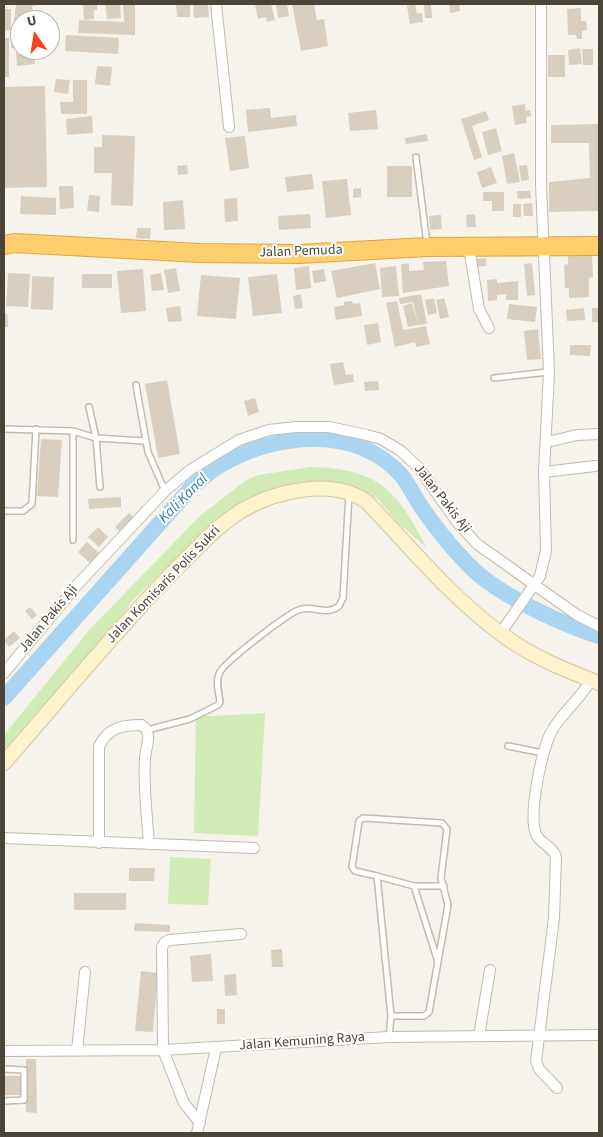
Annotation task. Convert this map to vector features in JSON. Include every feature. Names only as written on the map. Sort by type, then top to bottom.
[{"type":"highway","name":"Jalan Pemuda","points":[[7,243],[200,253],[299,254],[427,247],[599,246]]},
{"type":"main road","name":"Jalan Komisaris Polis Sukri","points":[[4,763],[136,610],[213,532],[257,503],[288,493],[331,489],[349,491]]},
{"type":"main road","points":[[349,491],[367,502],[459,599],[546,661],[595,682]]},
{"type":"street","points":[[216,4],[229,127]]},
{"type":"street","points":[[503,629],[540,576],[546,551],[544,472],[549,372],[541,184],[541,4]]},
{"type":"street","points":[[469,248],[479,309],[489,328]]},
{"type":"street","name":"Jalan Pakis Aji","points":[[4,672],[77,585],[165,492],[190,470],[232,443],[269,430],[296,426],[329,427],[367,435],[392,444],[410,458],[477,544],[577,615],[599,626]]},
{"type":"street","points":[[547,442],[577,435],[599,434]]},
{"type":"street","points":[[544,472],[595,466]]},
{"type":"street","points":[[557,1088],[537,1064],[554,918],[556,857],[552,848],[538,838],[535,832],[535,798],[544,753],[552,730],[595,682]]},
{"type":"street","points":[[99,843],[99,746],[104,736],[115,728],[142,725],[147,730],[145,787],[150,844]]},
{"type":"street","points":[[4,838],[254,848]]},
{"type":"street","points":[[198,1128],[184,1103],[162,1050],[162,947],[165,942],[241,934]]},
{"type":"street","points":[[480,1036],[490,970]]},
{"type":"street","points":[[77,1051],[85,972]]},
{"type":"street","name":"Jalan Kemuning Raya","points":[[4,1051],[162,1050],[389,1037],[599,1035]]},
{"type":"street","points":[[198,1128],[216,1048]]},
{"type":"lane","points":[[416,157],[427,247]]},
{"type":"lane","points":[[494,378],[549,372]]},
{"type":"lane","points":[[136,385],[145,442],[152,464],[165,492]]},
{"type":"lane","points":[[89,407],[96,438],[100,487]]},
{"type":"lane","points":[[4,429],[73,430],[96,438],[145,442]]},
{"type":"lane","points":[[4,511],[23,511],[32,504],[36,429]]},
{"type":"lane","points":[[72,540],[73,430]]},
{"type":"lane","points":[[147,730],[182,722],[218,705],[220,702],[217,679],[220,670],[291,613],[304,608],[329,611],[339,606],[343,598],[349,491]]},
{"type":"lane","points":[[508,746],[544,753]]},
{"type":"lane","points":[[391,1016],[424,1016],[428,1013],[439,964],[448,905],[444,886],[441,878],[447,829],[442,823],[361,818],[358,821],[353,868],[355,871],[414,886],[444,886]]},
{"type":"lane","points":[[377,876],[391,1016],[389,1037]]},
{"type":"lane","points":[[414,886],[439,964]]},
{"type":"lane","points":[[4,1070],[24,1070],[24,1100],[4,1100]]},
{"type":"green space","points":[[311,467],[354,472],[370,478],[383,486],[406,511],[427,548],[399,524],[378,499],[347,485],[337,483],[292,485],[274,489],[244,501],[211,524],[132,601],[108,635],[4,752],[4,735],[91,628],[200,516],[245,481],[258,475]]},
{"type":"green space","points":[[265,713],[258,836],[194,833],[196,717]]},
{"type":"green space","points":[[170,857],[211,859],[208,905],[168,904]]},
{"type":"building","points":[[16,4],[37,4],[32,6],[32,10],[15,10]]},
{"type":"building","points":[[83,4],[97,4],[97,10],[94,10],[94,19],[84,20]]},
{"type":"building","points":[[105,4],[120,4],[121,18],[107,19]]},
{"type":"building","points":[[123,4],[135,4],[135,35],[78,33],[79,20],[124,22]]},
{"type":"building","points":[[176,4],[190,4],[190,17],[177,17]]},
{"type":"building","points":[[193,4],[208,4],[209,17],[194,18]]},
{"type":"building","points":[[255,4],[271,4],[275,20],[267,22],[266,17],[258,19]]},
{"type":"building","points":[[276,4],[287,4],[289,16],[278,18]]},
{"type":"building","points":[[292,4],[314,4],[317,20],[324,19],[328,46],[301,51]]},
{"type":"building","points":[[415,4],[417,14],[422,13],[423,22],[410,24],[407,6]]},
{"type":"building","points":[[424,4],[431,4],[432,18],[425,18]]},
{"type":"building","points":[[449,4],[459,4],[460,11],[450,13]]},
{"type":"building","points":[[581,8],[581,21],[586,21],[587,30],[582,31],[582,39],[577,39],[576,35],[568,35],[567,9]]},
{"type":"building","points":[[4,9],[11,9],[10,30],[4,31]]},
{"type":"building","points":[[66,35],[119,38],[118,54],[65,51]]},
{"type":"building","points":[[4,38],[9,38],[9,77],[4,77]]},
{"type":"building","points":[[580,48],[582,64],[569,65],[568,50]]},
{"type":"building","points":[[582,49],[593,49],[593,65],[583,65]]},
{"type":"building","points":[[548,55],[565,55],[565,77],[548,77]]},
{"type":"building","points":[[17,60],[35,60],[35,64],[17,66]]},
{"type":"building","points":[[97,66],[112,67],[110,86],[95,84]]},
{"type":"building","points":[[56,79],[70,80],[68,94],[54,92]]},
{"type":"building","points":[[73,80],[87,80],[87,114],[61,114],[60,102],[73,102]]},
{"type":"building","points":[[45,86],[47,187],[4,188],[4,87]]},
{"type":"building","points":[[525,104],[526,111],[530,110],[531,116],[526,117],[527,123],[515,125],[512,106]]},
{"type":"building","points":[[270,108],[271,118],[296,115],[297,126],[248,132],[246,110]]},
{"type":"building","points":[[376,110],[378,129],[350,131],[348,113]]},
{"type":"building","points":[[486,111],[489,120],[472,126],[482,157],[474,160],[461,119]]},
{"type":"building","points":[[92,116],[93,133],[67,135],[66,119]]},
{"type":"building","points":[[599,124],[599,211],[549,212],[549,182],[590,178],[589,143],[551,143],[551,125]]},
{"type":"building","points":[[496,128],[502,151],[488,155],[482,132]]},
{"type":"building","points":[[427,134],[428,141],[406,144],[405,138]]},
{"type":"building","points":[[102,135],[135,136],[133,206],[111,205],[112,173],[94,173],[94,147],[102,147]]},
{"type":"building","points":[[245,136],[249,168],[230,171],[225,138]]},
{"type":"building","points":[[514,153],[520,182],[507,184],[502,156]]},
{"type":"building","points":[[187,165],[188,174],[178,175],[177,166]]},
{"type":"building","points":[[527,165],[529,180],[521,181],[519,166]]},
{"type":"building","points":[[387,166],[412,166],[412,197],[387,197]]},
{"type":"building","points":[[491,167],[497,183],[482,188],[477,172]]},
{"type":"building","points":[[312,174],[314,189],[287,192],[285,177]]},
{"type":"building","points":[[347,179],[351,215],[326,218],[322,181]]},
{"type":"building","points":[[59,186],[73,186],[74,208],[60,209]]},
{"type":"building","points":[[361,188],[361,197],[353,198],[353,189]]},
{"type":"building","points":[[517,191],[530,191],[531,198],[518,199]]},
{"type":"building","points":[[483,192],[504,192],[504,211],[492,211],[492,201],[483,201]]},
{"type":"building","points":[[89,195],[100,196],[99,212],[87,211]]},
{"type":"building","points":[[21,196],[56,198],[56,215],[20,214]]},
{"type":"building","points":[[237,198],[238,221],[225,222],[224,199]]},
{"type":"building","points":[[183,200],[185,229],[164,230],[163,202]]},
{"type":"building","points":[[532,203],[533,216],[524,216],[523,204]]},
{"type":"building","points":[[513,204],[521,204],[521,217],[513,217]]},
{"type":"building","points":[[310,214],[311,228],[279,230],[278,216]]},
{"type":"building","points":[[475,214],[476,227],[467,227],[466,215]]},
{"type":"building","points":[[441,215],[442,229],[430,230],[429,216]]},
{"type":"building","points":[[137,228],[151,228],[150,239],[136,238]]},
{"type":"building","points":[[568,256],[592,256],[593,277],[589,278],[589,297],[569,298],[569,288],[565,288],[564,265],[568,264]]},
{"type":"building","points":[[486,258],[486,266],[475,267],[474,259]]},
{"type":"building","points":[[446,261],[449,286],[403,293],[401,264],[409,263],[409,271],[424,270],[423,262]]},
{"type":"building","points":[[375,263],[380,289],[337,298],[331,271]]},
{"type":"building","points":[[532,263],[535,295],[527,296],[524,264]]},
{"type":"building","points":[[309,266],[311,288],[296,290],[294,268]]},
{"type":"building","points":[[396,266],[399,296],[382,297],[380,268]]},
{"type":"building","points":[[176,268],[180,291],[168,293],[164,270]]},
{"type":"building","points":[[143,269],[146,311],[121,313],[117,271]]},
{"type":"building","points":[[324,269],[326,281],[314,283],[312,271]]},
{"type":"building","points":[[8,273],[30,274],[28,307],[6,306]]},
{"type":"building","points":[[161,273],[164,290],[152,291],[150,275]]},
{"type":"building","points":[[82,274],[112,274],[112,288],[82,288]]},
{"type":"building","points":[[277,274],[282,313],[253,316],[248,277]]},
{"type":"building","points":[[201,275],[240,278],[236,319],[197,316]]},
{"type":"building","points":[[32,276],[54,277],[53,310],[31,309]]},
{"type":"building","points":[[497,279],[497,283],[518,281],[518,300],[506,300],[506,294],[497,295],[497,300],[488,301],[487,280]]},
{"type":"building","points":[[301,294],[303,308],[295,309],[293,296]]},
{"type":"building","points":[[421,294],[427,324],[418,325],[413,302],[400,304],[399,298]]},
{"type":"building","points":[[434,298],[437,313],[428,315],[425,300]]},
{"type":"building","points":[[444,298],[449,317],[440,319],[436,300]]},
{"type":"building","points":[[352,301],[353,304],[360,303],[362,316],[336,320],[334,307],[344,305],[344,302]]},
{"type":"building","points":[[397,301],[403,330],[426,326],[430,344],[416,347],[415,342],[395,347],[386,303]]},
{"type":"building","points":[[412,303],[418,325],[408,327],[403,306]]},
{"type":"building","points":[[509,304],[537,307],[535,322],[507,319]]},
{"type":"building","points":[[180,306],[182,321],[168,322],[166,308]]},
{"type":"building","points":[[584,308],[585,320],[567,321],[566,310]]},
{"type":"building","points":[[592,308],[599,308],[599,322],[592,322]]},
{"type":"building","points":[[4,313],[7,314],[8,327],[4,327]]},
{"type":"building","points":[[378,323],[381,342],[367,345],[364,325]]},
{"type":"building","points":[[538,329],[541,359],[527,360],[524,331]]},
{"type":"building","points":[[570,345],[591,345],[590,356],[570,355]]},
{"type":"building","points":[[343,362],[346,375],[353,374],[354,382],[334,385],[330,364]]},
{"type":"building","points":[[167,380],[180,454],[158,458],[145,384]]},
{"type":"building","points":[[378,381],[379,390],[365,391],[364,382]]},
{"type":"building","points":[[255,398],[259,412],[248,416],[244,401]]},
{"type":"building","points":[[41,439],[62,440],[58,497],[37,496]]},
{"type":"building","points":[[121,497],[121,507],[89,509],[88,499]]},
{"type":"building","points":[[129,513],[135,519],[121,533],[115,527]]},
{"type":"building","points":[[98,527],[108,537],[99,547],[88,537]]},
{"type":"building","points":[[87,542],[100,554],[91,564],[78,552]]},
{"type":"building","points":[[30,607],[37,615],[32,619],[25,611]]},
{"type":"building","points":[[14,631],[20,638],[9,647],[4,640]]},
{"type":"building","points":[[129,868],[155,868],[154,881],[129,881]]},
{"type":"building","points":[[74,893],[126,893],[126,910],[74,910]]},
{"type":"building","points":[[135,923],[170,925],[170,932],[134,931]]},
{"type":"building","points":[[282,949],[283,967],[272,967],[271,950]]},
{"type":"building","points":[[211,954],[213,981],[192,982],[190,956]]},
{"type":"building","points":[[141,971],[158,973],[153,1032],[135,1031]]},
{"type":"building","points":[[236,974],[237,995],[225,996],[224,975]]},
{"type":"building","points":[[217,1009],[225,1009],[225,1024],[217,1024]]},
{"type":"building","points":[[26,1059],[36,1059],[37,1113],[26,1112]]},
{"type":"building","points":[[4,1076],[23,1076],[23,1095],[4,1095]]},
{"type":"waterway","name":"Kali Kanal","points":[[4,698],[191,488],[220,465],[269,445],[293,440],[317,439],[340,442],[363,448],[384,460],[402,476],[438,530],[476,572],[502,591],[534,609],[599,636]]}]
